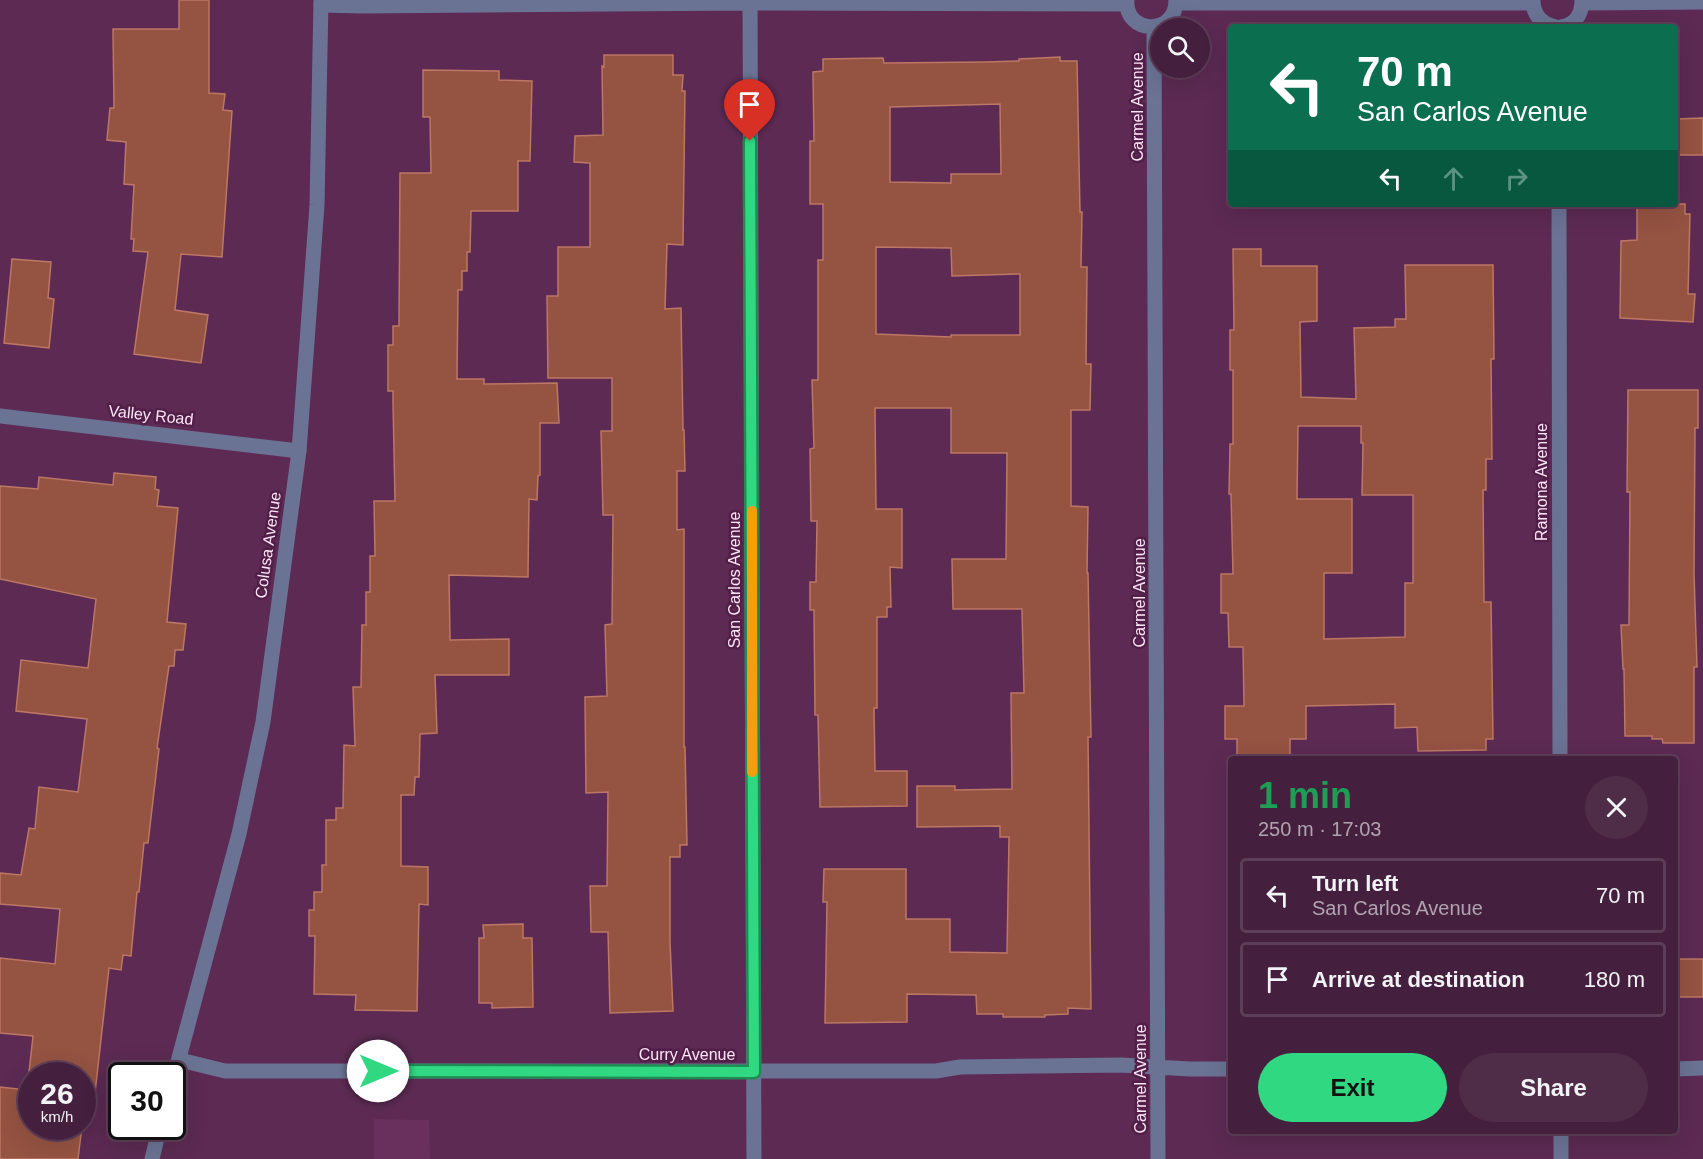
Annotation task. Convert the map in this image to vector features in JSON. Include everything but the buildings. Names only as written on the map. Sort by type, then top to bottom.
[{"type":"street","points":[[1170,18],[1176,1],[1533,1],[1535,12],[1540,21],[1545,24]]},
{"type":"street","points":[[321,2],[361,6],[750,2],[1127,2],[1129,14],[1135,21],[1144,27],[1150,27]]},
{"type":"street","name":"Colusa Avenue","points":[[180,1060],[239,834],[263,722],[299,451],[317,206],[321,2]]},
{"type":"street","name":"San Carlos Avenue","points":[[750,2],[754,1159]]},
{"type":"street","points":[[1571,24],[1581,12],[1583,2],[1703,2]]},
{"type":"street","name":"Carmel Avenue","points":[[1154,78],[1158,1159]]},
{"type":"street","name":"Ramona Avenue","points":[[1558,207],[1560,756]]},
{"type":"street","name":"Valley Road","points":[[0,416],[299,451]]},
{"type":"street","name":"Curry Avenue","points":[[180,1060],[225,1071],[936,1071],[971,1066],[1122,1065],[1228,1069]]},
{"type":"street","points":[[1678,1068],[1703,1068]]},
{"type":"street","points":[[1561,1134],[1561,1159]]},
{"type":"street","points":[[152,1159],[157,1140]]},
{"type":"shaded area","points":[[374,1119],[429,1120],[430,1159],[374,1159]]},
{"type":"slow traffic","points":[[752,511],[752,772]]},
{"type":"route","points":[[378,1071],[754,1072],[750,141]]}]
